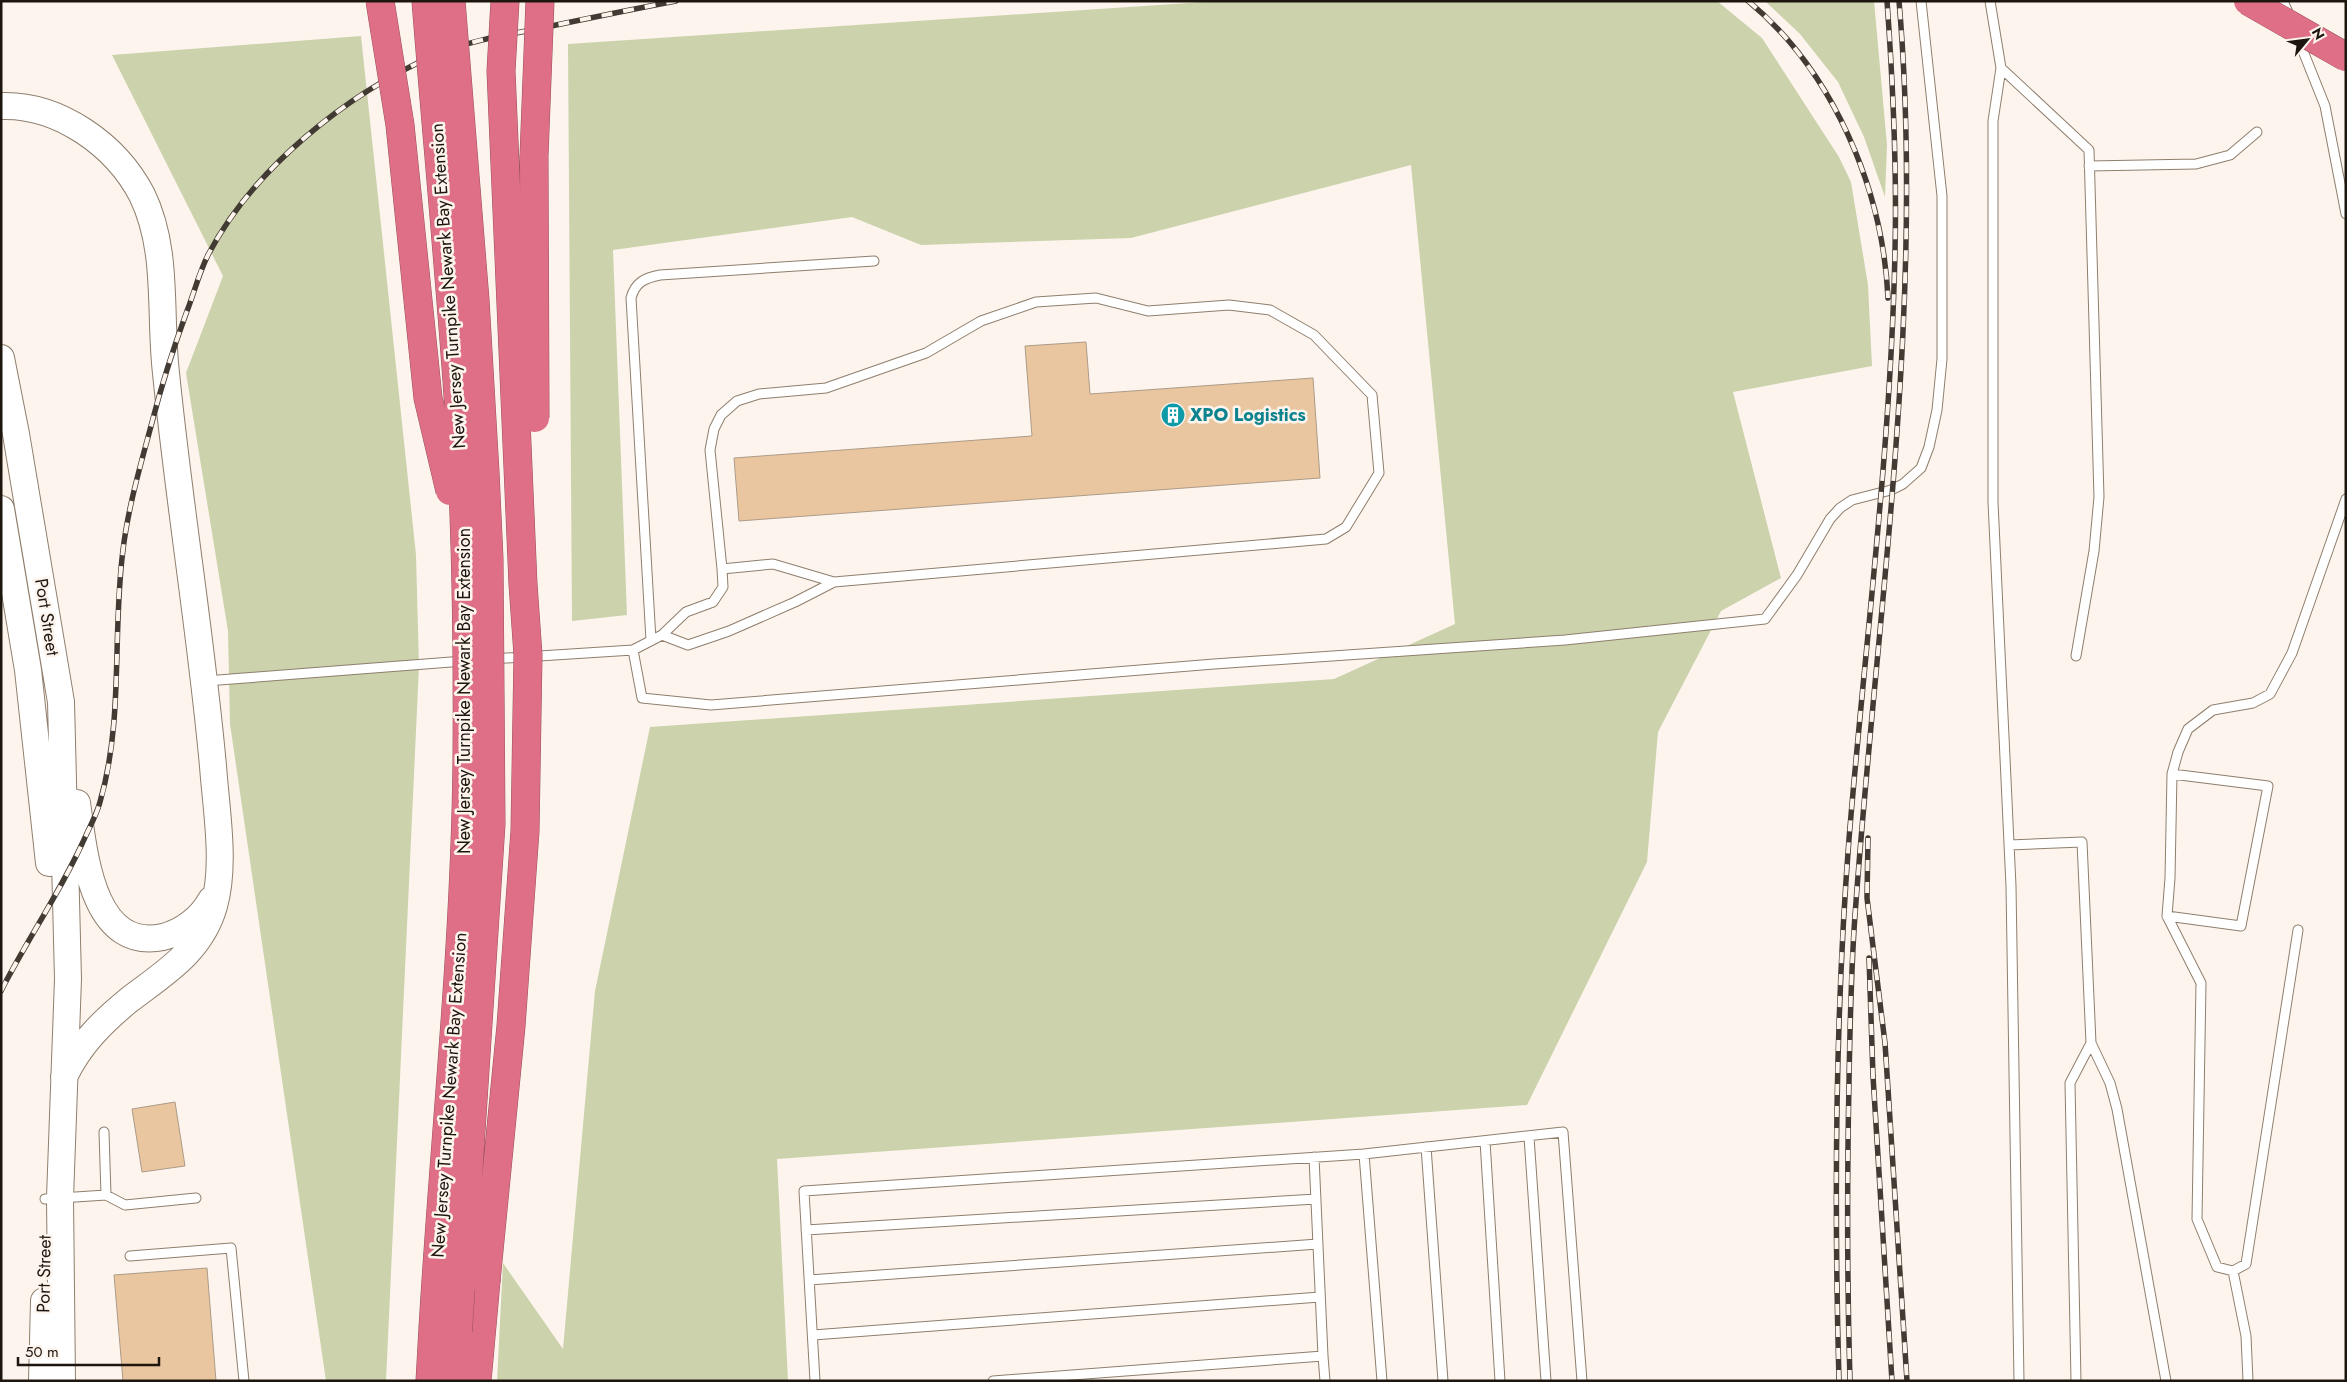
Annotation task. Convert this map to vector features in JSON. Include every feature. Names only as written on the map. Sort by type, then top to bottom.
[{"type":"highway","points":[[380,1],[400,126],[428,398],[465,554]]},
{"type":"highway","points":[[409,1],[413,51],[440,180]]},
{"type":"highway","name":"New Jersey Turnpike Newark Bay Extension","points":[[426,1],[457,381],[465,554],[467,766],[445,1329],[456,1381]]},
{"type":"highway","name":"New Jersey Turnpike Newark Bay Extension","points":[[430,1381],[445,1329],[491,824],[489,559],[485,472],[475,300],[451,1]]},
{"type":"highway","points":[[477,1381],[511,1026],[523,862],[527,773],[528,654],[523,584],[501,71],[505,1]]},
{"type":"highway","points":[[528,654],[535,584],[534,156],[540,1]]},
{"type":"highway","points":[[2248,1],[2346,57]]},
{"type":"main road","points":[[1,106],[32,109],[49,114],[88,134],[121,164],[132,178],[148,209],[158,243],[165,371],[205,681],[218,837],[218,884],[212,914],[201,937],[186,957],[127,1002],[91,1035],[75,1054],[64,1077]]},
{"type":"main road","name":"Port Street","points":[[1,358],[19,451],[61,702],[59,890]]},
{"type":"main road","name":"Port Street","points":[[1,509],[28,670],[59,890]]},
{"type":"main road","points":[[61,702],[88,868],[96,896],[109,919],[123,932],[138,937],[152,939],[168,935],[197,918],[207,906],[218,884]]},
{"type":"main road","points":[[53,1185],[64,1077],[68,979],[59,890]]},
{"type":"main road","points":[[53,1185],[54,972],[59,890]]},
{"type":"main road","name":"Port Street","points":[[42,1381],[53,1185]]},
{"type":"main road","name":"Port Street","points":[[53,1185],[62,1381]]},
{"type":"lane","points":[[633,650],[642,698],[710,705],[1214,664],[1565,640],[1765,619],[1797,575],[1830,519],[1840,508],[1852,500],[1891,490],[1903,484],[1921,468],[1929,447],[1937,410],[1942,359],[1942,196],[1921,1]]},
{"type":"lane","points":[[1990,1],[2001,68],[1993,121],[1993,502],[2009,845],[2019,1381]]},
{"type":"lane","points":[[2283,1],[2325,106],[2346,214]]},
{"type":"lane","points":[[2001,68],[2089,150],[2100,497],[2094,551],[2076,656]]},
{"type":"lane","points":[[2089,166],[2196,164],[2230,155],[2257,132]]},
{"type":"lane","points":[[651,640],[632,308],[633,289],[640,281],[660,275],[874,261]]},
{"type":"lane","points":[[205,681],[390,665],[633,650],[662,634],[686,612],[713,602],[723,587],[710,450],[714,429],[722,414],[737,401],[759,394],[826,388],[926,353],[981,321],[1036,302],[1096,298],[1148,311],[1229,306],[1270,310],[1314,334],[1372,395],[1379,473],[1346,527],[1326,539],[834,582],[773,564],[722,569]]},
{"type":"lane","points":[[2298,930],[2246,1264],[2233,1271],[2216,1267],[2197,1218],[2201,984],[2167,916],[2170,878],[2172,774],[2178,752],[2188,729],[2213,710],[2253,703],[2270,694],[2292,653],[2346,500]]},
{"type":"lane","points":[[662,634],[688,644],[746,624],[834,582]]},
{"type":"lane","points":[[2167,916],[2241,926],[2268,786],[2172,774]]},
{"type":"lane","points":[[2009,845],[2082,842],[2091,1043],[2110,1083],[2117,1109],[2166,1381]]},
{"type":"lane","points":[[2076,1381],[2070,1083],[2091,1043]]},
{"type":"lane","points":[[104,1132],[106,1195]]},
{"type":"lane","points":[[815,1381],[804,1191],[1364,1154],[1563,1132],[1582,1381]]},
{"type":"lane","points":[[1529,1137],[1546,1381]]},
{"type":"lane","points":[[1485,1141],[1500,1381]]},
{"type":"lane","points":[[1426,1147],[1443,1381]]},
{"type":"lane","points":[[1364,1154],[1382,1381]]},
{"type":"lane","points":[[1314,1157],[1325,1381]]},
{"type":"lane","points":[[53,1185],[106,1195],[126,1205],[196,1198]]},
{"type":"lane","points":[[806,1230],[1316,1198]]},
{"type":"lane","points":[[809,1280],[1318,1244]]},
{"type":"lane","points":[[130,1256],[231,1248],[244,1381]]},
{"type":"lane","points":[[2233,1271],[2246,1336],[2248,1381]]},
{"type":"lane","points":[[813,1335],[1320,1297]]},
{"type":"lane","points":[[993,1381],[1323,1356]]},
{"type":"green space","points":[[1219,1],[1717,1],[1762,38],[1839,157],[1851,182],[1868,285],[1872,366],[1733,392],[1781,578],[1721,611],[1658,732],[1647,862],[1527,1105],[777,1159],[788,1381],[497,1381],[503,1263],[563,1349],[595,991],[650,727],[1334,679],[1455,624],[1411,165],[1131,238],[921,245],[852,217],[613,250],[627,615],[572,621],[568,44]]},
{"type":"green space","points":[[1765,1],[1874,1],[1887,145],[1885,197],[1864,137],[1838,82],[1800,34]]},
{"type":"green space","points":[[361,36],[416,555],[419,666],[386,1381],[326,1381],[230,724],[228,631],[186,373],[223,276],[112,55]]},
{"type":"building","name":"XPO Logistics","points":[[1086,342],[1090,394],[1313,378],[1320,478],[739,521],[734,458],[1032,436],[1025,346]]},
{"type":"building","points":[[175,1102],[185,1166],[142,1172],[132,1109]]},
{"type":"building","points":[[207,1268],[216,1381],[123,1381],[114,1275]]},
{"type":"railway","points":[[1,991],[78,853],[100,802],[112,739],[120,582],[125,534],[131,503],[159,397],[177,340],[199,276],[208,255],[227,223],[276,164],[305,137],[368,91],[402,71],[447,50],[471,43],[676,1]]},
{"type":"railway","points":[[1748,1],[1778,29],[1805,62],[1828,97],[1848,135],[1864,175],[1876,215],[1884,257],[1888,298]]},
{"type":"railway","points":[[1839,1381],[1836,1178],[1838,1042],[1844,907],[1855,766],[1883,472],[1893,325],[1895,157],[1887,1]]},
{"type":"railway","points":[[1850,1381],[1848,1157],[1853,947],[1865,789],[1896,452],[1903,339],[1906,227],[1906,114],[1899,1]]},
{"type":"railway","points":[[1868,838],[1867,898],[1885,1043],[1907,1381]]},
{"type":"railway","points":[[1869,958],[1873,1076],[1892,1381]]},
{"type":"place","name":"XPO Logistics","points":[[1173,415]]}]
